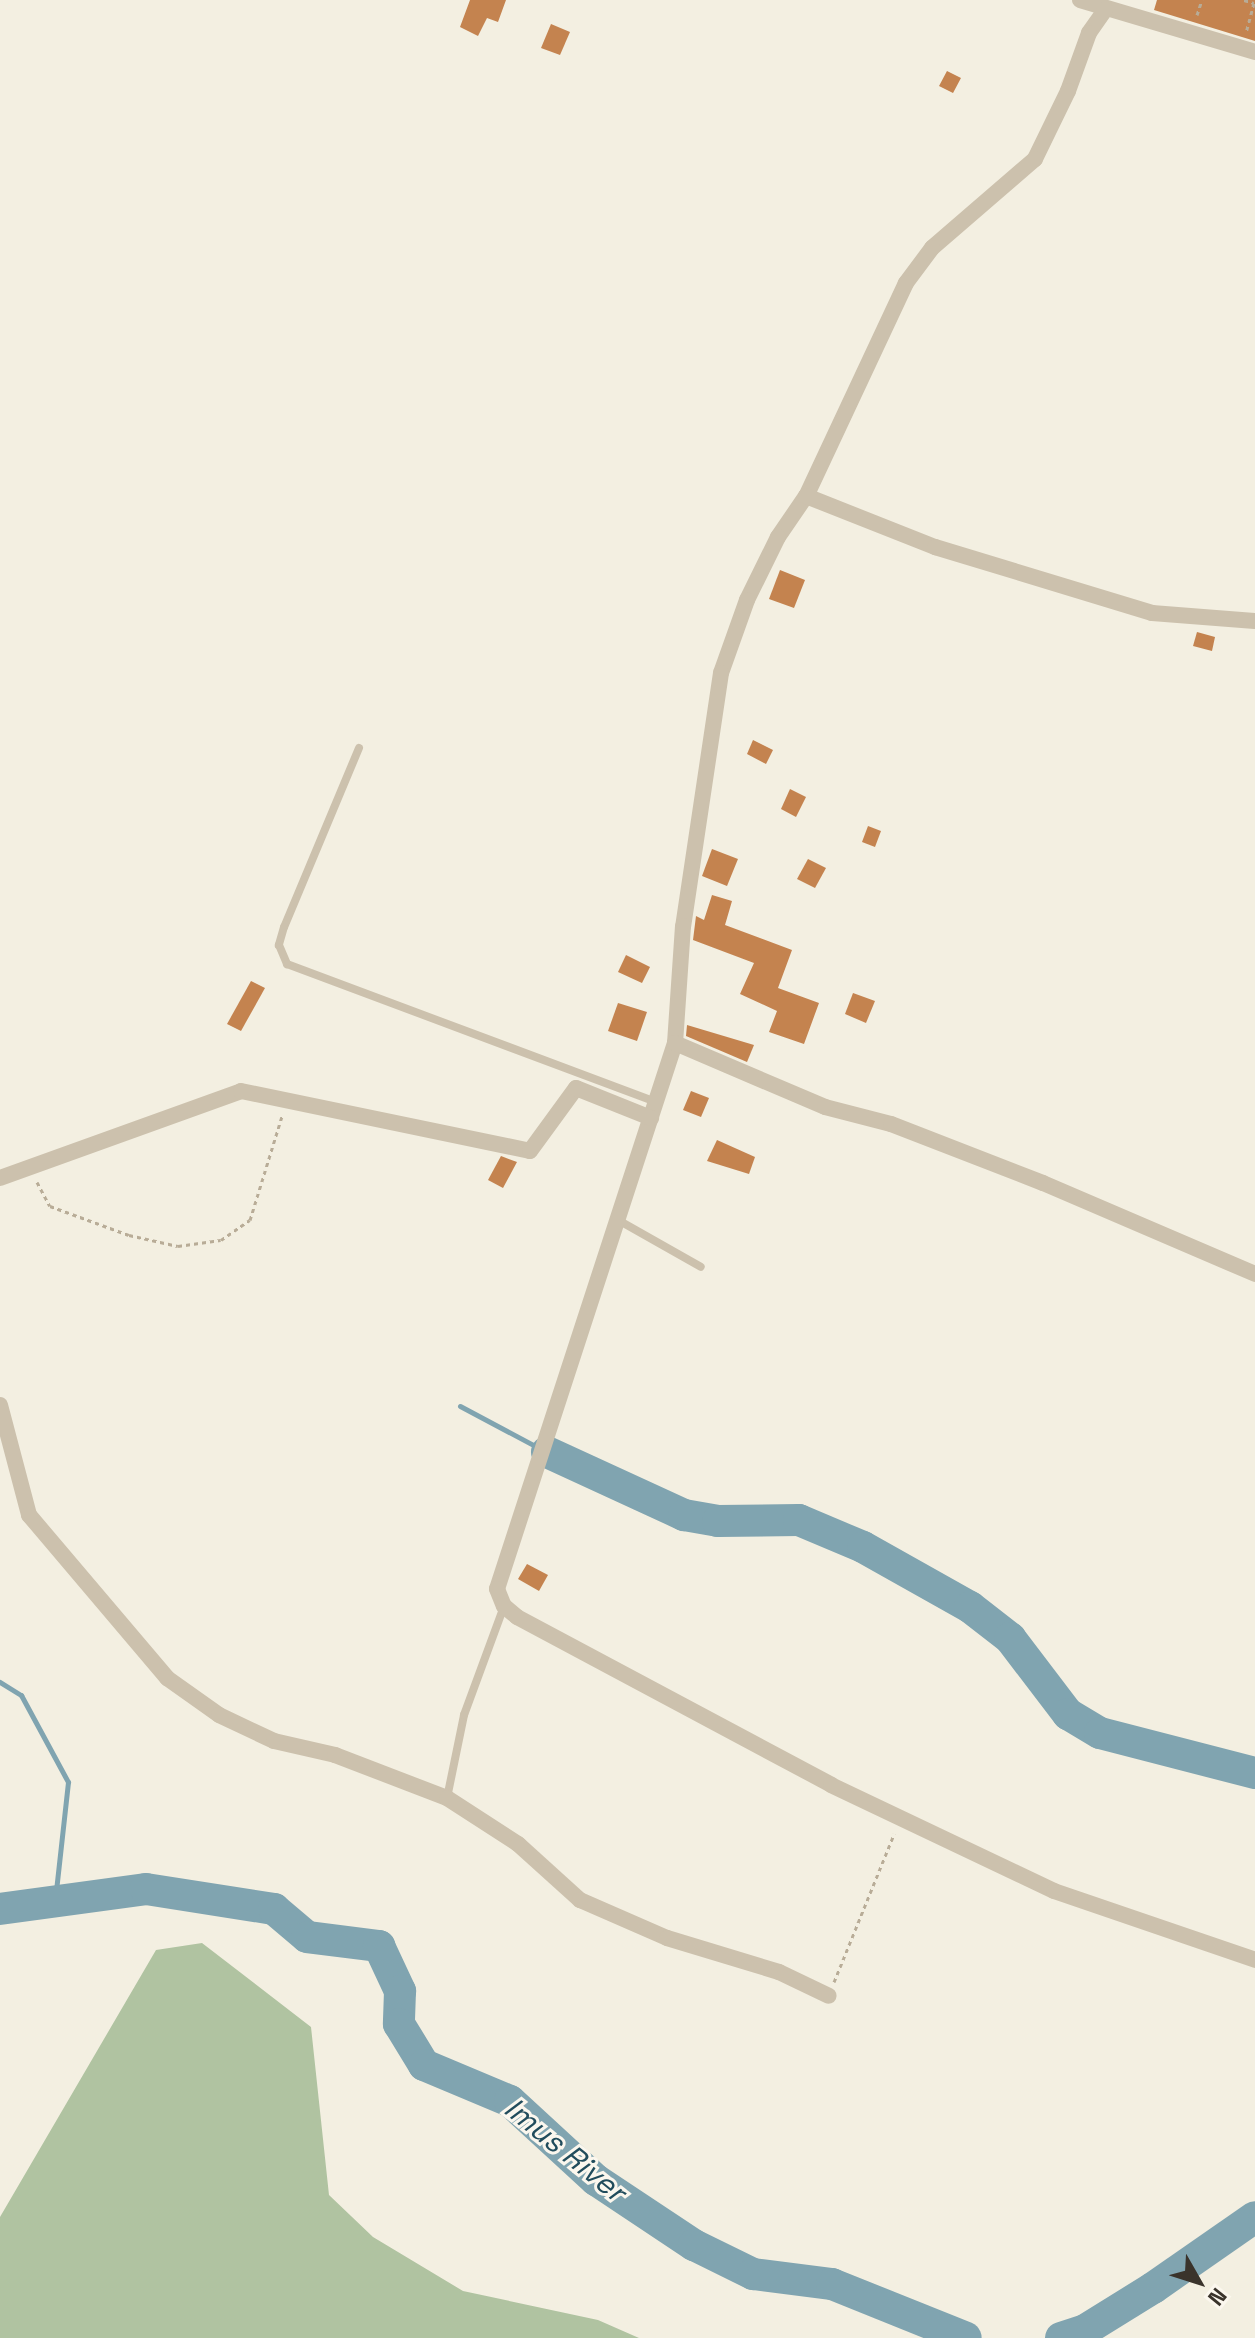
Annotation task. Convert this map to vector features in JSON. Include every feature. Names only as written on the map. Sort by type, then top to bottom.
[{"type":"street","points":[[1080,0],[1105,10],[1248,50]]},
{"type":"street","points":[[1105,10],[1089,33],[1068,91],[1035,159],[932,248],[906,283],[806,496],[778,537],[747,600],[721,673],[683,926],[675,1043],[497,1589],[504,1606],[831,1785],[902,1815],[1054,1891],[1255,1960]]},
{"type":"street","points":[[806,496],[935,547],[1152,613],[1255,621]]},
{"type":"street","points":[[675,1043],[825,1107],[891,1124],[1043,1183],[1255,1274]]},
{"type":"street","points":[[0,1178],[241,1091],[530,1151],[576,1088],[654,1110]]},
{"type":"street","points":[[0,1405],[29,1515],[167,1678],[219,1715],[274,1741],[335,1755],[447,1798],[518,1844],[580,1900],[667,1938],[779,1972],[829,1996]]},
{"type":"lane","points":[[359,748],[281,936],[279,945],[287,964],[654,1110]]},
{"type":"lane","points":[[617,1220],[701,1267]]},
{"type":"lane","points":[[447,1798],[464,1715],[504,1606]]},
{"type":"path","points":[[1244,0],[1254,3],[1248,50]]},
{"type":"path","points":[[29,1168],[50,1206],[178,1246],[221,1240],[250,1220],[287,1101]]},
{"type":"path","points":[[829,1996],[902,1815]]},
{"type":"green space","points":[[202,1943],[311,2027],[329,2195],[373,2237],[463,2291],[598,2320],[639,2338],[0,2338],[0,2217],[156,1950]]},
{"type":"building","points":[[470,0],[506,0],[498,22],[487,18],[478,36],[460,27]]},
{"type":"building","points":[[1157,0],[1255,0],[1255,41],[1154,10]]},
{"type":"building","points":[[551,24],[570,32],[560,55],[541,48]]},
{"type":"building","points":[[947,71],[961,78],[953,93],[939,86]]},
{"type":"building","points":[[780,570],[805,580],[794,608],[769,599]]},
{"type":"building","points":[[1197,632],[1215,637],[1212,651],[1193,646]]},
{"type":"building","points":[[753,740],[773,750],[766,764],[747,754]]},
{"type":"building","points":[[790,789],[806,797],[796,817],[781,809]]},
{"type":"building","points":[[868,826],[881,831],[875,847],[862,842]]},
{"type":"building","points":[[712,849],[738,859],[727,886],[702,876]]},
{"type":"building","points":[[808,859],[826,868],[815,888],[797,879]]},
{"type":"building","points":[[712,895],[732,901],[725,925],[792,950],[778,988],[819,1003],[804,1044],[769,1032],[777,1011],[740,994],[754,963],[693,940],[696,916],[704,920]]},
{"type":"building","points":[[626,955],[650,967],[642,983],[618,972]]},
{"type":"building","points":[[251,981],[265,988],[241,1031],[227,1024]]},
{"type":"building","points":[[853,993],[875,1001],[866,1023],[845,1014]]},
{"type":"building","points":[[618,1003],[647,1012],[637,1041],[608,1031]]},
{"type":"building","points":[[687,1025],[754,1045],[747,1062],[686,1036]]},
{"type":"building","points":[[691,1091],[709,1098],[701,1117],[683,1110]]},
{"type":"building","points":[[717,1140],[755,1157],[749,1174],[707,1161]]},
{"type":"building","points":[[501,1156],[517,1162],[503,1188],[488,1180]]},
{"type":"building","points":[[527,1564],[548,1575],[539,1591],[518,1579]]},
{"type":"waterway","points":[[460,1406],[537,1447]]},
{"type":"waterway","points":[[547,1452],[684,1515],[718,1521],[799,1520],[863,1547],[970,1607],[1010,1638],[1068,1714],[1100,1733],[1255,1773]]},
{"type":"waterway","points":[[0,1682],[21,1695],[68,1782],[55,1899]]},
{"type":"waterway","name":"Imus River","points":[[0,1909],[146,1889],[274,1909],[307,1937],[379,1946],[400,1991],[399,2024],[424,2065],[510,2101],[596,2180],[694,2245],[753,2274],[832,2284],[966,2338]]},
{"type":"waterway","name":"Imus River","points":[[1061,2338],[1085,2330],[1153,2288],[1255,2217]]}]
